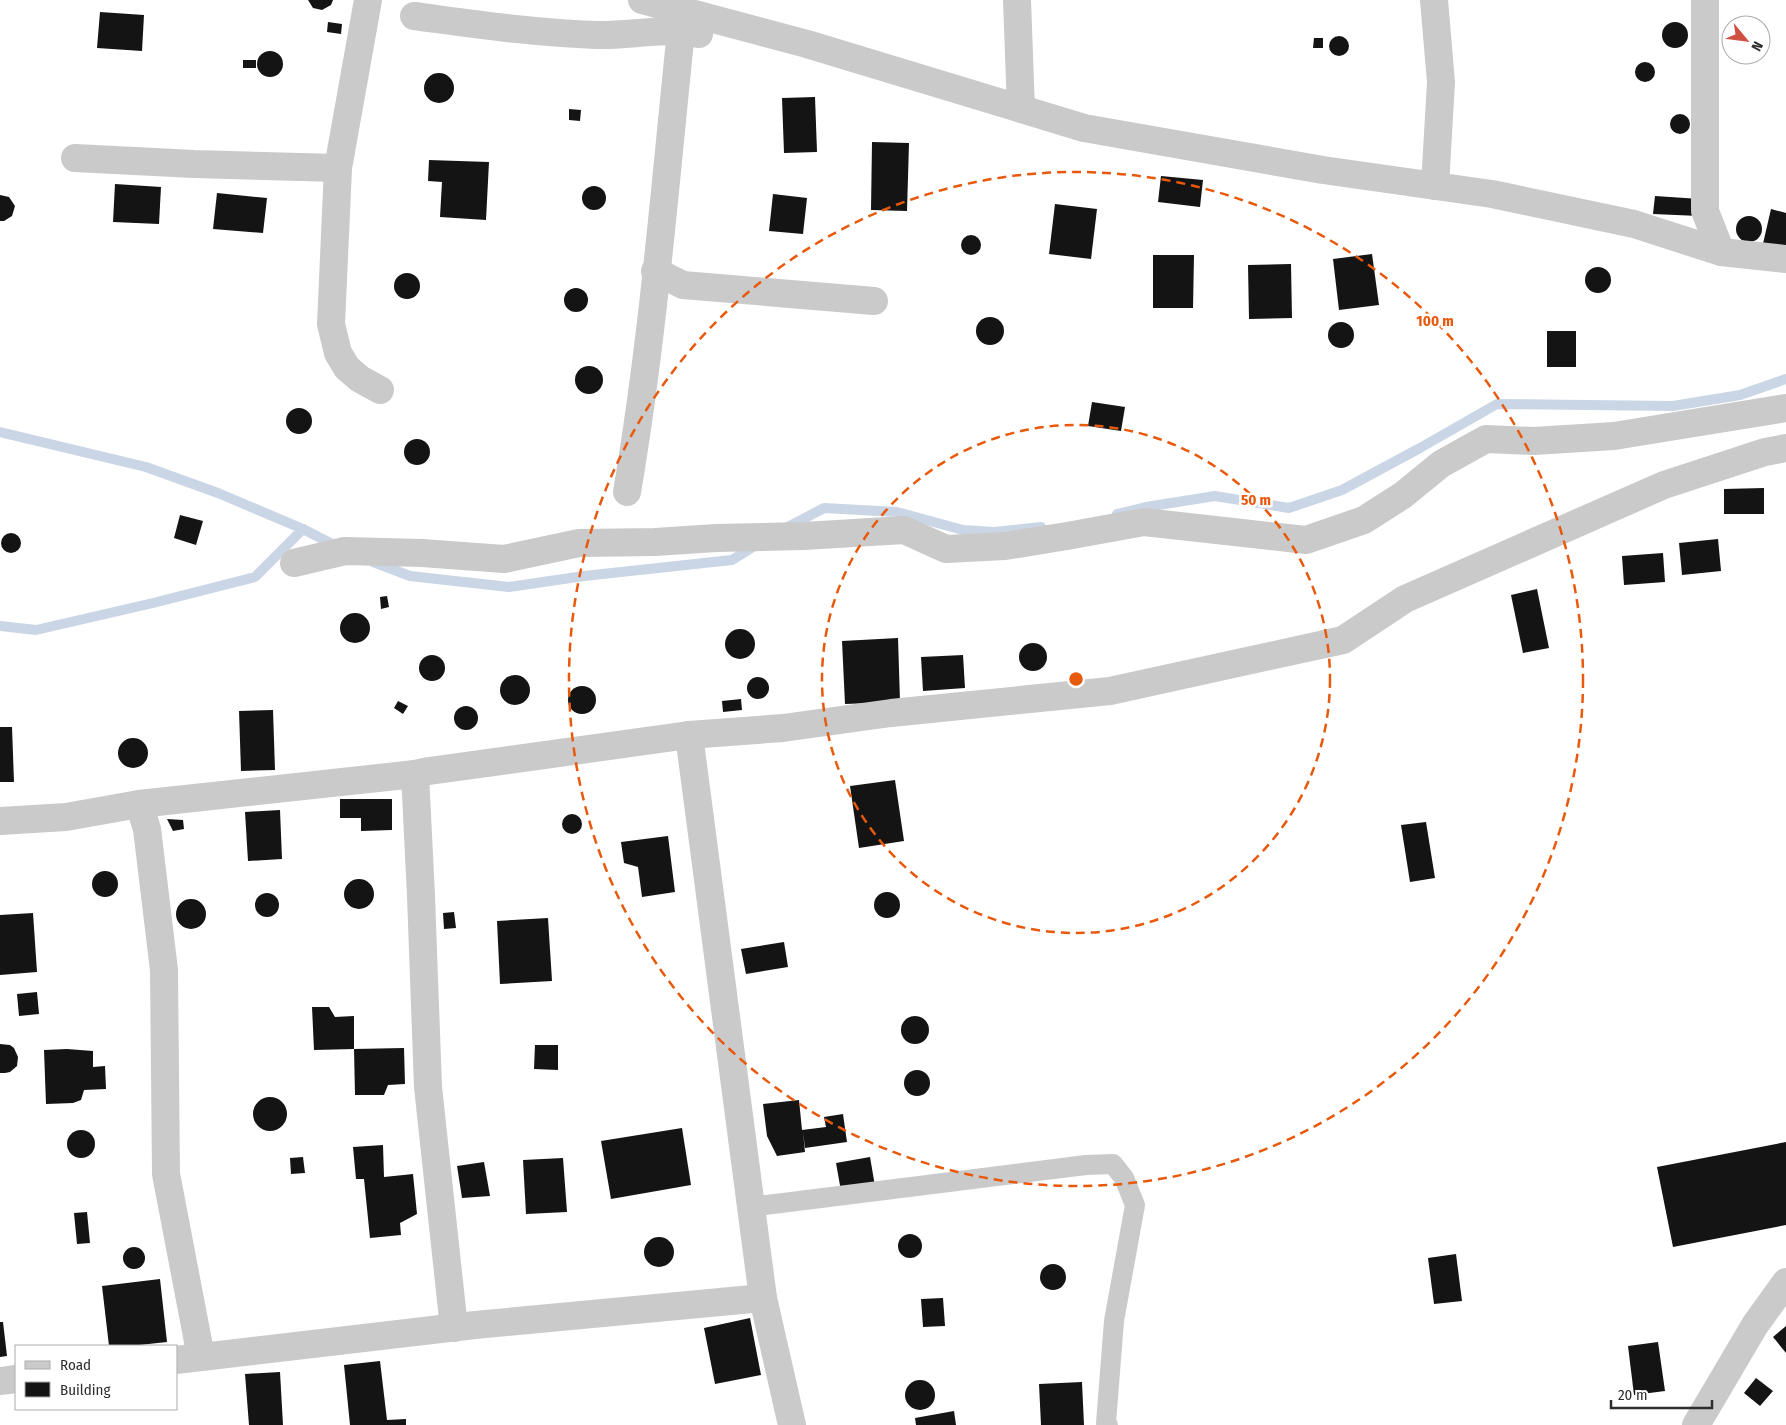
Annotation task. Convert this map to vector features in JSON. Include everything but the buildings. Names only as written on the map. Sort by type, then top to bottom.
[{"type":"street","points":[[368,0],[338,168],[331,324],[338,353],[347,368],[360,379],[380,390]]},
{"type":"street","points":[[642,0],[807,44],[1084,128],[1323,170],[1492,194],[1634,224],[1721,252],[1786,259]]},
{"type":"street","points":[[1017,0],[1021,109]]},
{"type":"street","points":[[1434,0],[1441,82],[1435,186]]},
{"type":"street","points":[[1705,0],[1705,211],[1721,252]]},
{"type":"street","points":[[414,16],[515,30],[588,34],[681,31],[714,38],[807,44]]},
{"type":"street","points":[[626,492],[640,412],[651,323],[681,31]]},
{"type":"street","points":[[75,158],[338,168]]},
{"type":"street","points":[[655,271],[683,286],[874,301]]},
{"type":"street","points":[[294,563],[345,551],[422,553],[504,559],[579,543],[804,536],[904,530],[946,549],[1005,546],[1144,522],[1306,540],[1364,520],[1403,495],[1440,464],[1486,440],[1534,441],[1614,436],[1786,408]]},
{"type":"street","points":[[0,822],[66,817],[139,804],[415,774],[689,735],[783,728],[891,713],[1110,692],[1343,640],[1405,599],[1655,489],[1765,452],[1786,448]]},
{"type":"street","points":[[689,735],[750,1207],[764,1298],[792,1425]]},
{"type":"street","points":[[415,774],[422,896],[428,1087],[454,1328]]},
{"type":"street","points":[[139,804],[147,829],[164,970],[166,1174],[189,1359],[454,1328],[764,1298]]},
{"type":"street","points":[[1696,1425],[1755,1325],[1786,1282]]},
{"type":"street","points":[[0,1380],[15,1379]]},
{"type":"lane","points":[[750,1207],[1086,1165],[1113,1164],[1124,1178],[1135,1205],[1114,1322],[1106,1423],[1108,1425]]},
{"type":"waterway","points":[[1117,514],[1146,507],[1215,496],[1289,508],[1342,490],[1497,404],[1673,406],[1740,395],[1786,379]]},
{"type":"waterway","points":[[0,432],[146,467],[218,493],[303,529],[338,547]]},
{"type":"waterway","points":[[784,529],[824,508],[897,512],[963,530],[994,532],[1041,527]]},
{"type":"waterway","points":[[0,626],[36,630],[255,577],[303,529]]},
{"type":"waterway","points":[[373,562],[410,576],[509,587],[584,576],[732,560],[756,545]]}]
